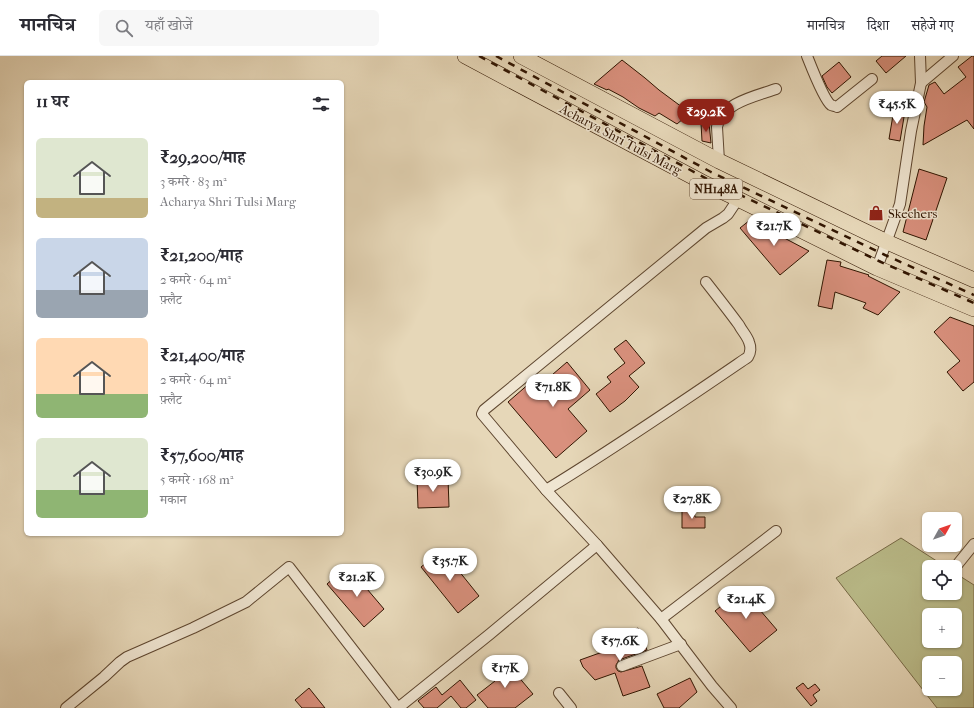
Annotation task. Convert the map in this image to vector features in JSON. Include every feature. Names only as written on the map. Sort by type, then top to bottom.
[{"type":"highway","name":"Acharya Shri Tulsi Marg","points":[[465,56],[706,184],[878,268],[974,309]]},
{"type":"highway","name":"Acharya Shri Tulsi Marg","points":[[521,56],[719,161],[887,242],[974,280]]},
{"type":"street","points":[[807,56],[826,98],[830,104],[837,107],[872,79]]},
{"type":"street","points":[[921,83],[953,56]]},
{"type":"street","points":[[878,268],[900,204],[911,130],[921,83],[922,58]]},
{"type":"street","points":[[719,161],[717,126],[724,112],[746,99],[776,89]]},
{"type":"street","points":[[731,708],[712,686],[661,619],[597,545],[546,490],[482,415],[483,411],[706,228],[723,218],[731,210],[738,199]]},
{"type":"street","points":[[546,490],[585,467],[750,355],[749,342],[746,336],[706,282]]},
{"type":"street","points":[[661,619],[776,531]]},
{"type":"street","points":[[962,560],[974,544]]},
{"type":"street","points":[[66,708],[127,657],[193,628],[246,602],[289,567],[398,708],[597,545]]},
{"type":"street","points":[[622,666],[681,644]]},
{"type":"street","points":[[559,693],[571,708]]},
{"type":"street","points":[[408,700],[415,708]]},
{"type":"green space","points":[[901,538],[935,560],[922,560],[922,600],[962,600],[962,577],[974,585],[974,708],[937,708],[928,696],[962,696],[962,656],[922,656],[922,689],[836,578]]},
{"type":"building","points":[[882,56],[906,56],[886,73],[876,61]]},
{"type":"building","points":[[974,56],[974,129],[967,120],[923,145],[927,107],[924,102],[929,85],[935,82],[944,94],[966,77],[958,67]]},
{"type":"building","points":[[622,60],[690,113],[677,124],[659,113],[655,116],[608,89],[607,90],[594,84]]},
{"type":"building","points":[[839,62],[851,77],[832,93],[827,87],[822,76]]},
{"type":"building","points":[[894,109],[905,111],[900,141],[889,139]]},
{"type":"building","points":[[701,123],[709,123],[711,143],[702,141]]},
{"type":"building","points":[[919,169],[947,178],[926,240],[903,232]]},
{"type":"building","points":[[750,220],[809,251],[780,275],[740,228]]},
{"type":"building","points":[[827,260],[841,262],[840,266],[869,275],[868,276],[900,292],[878,315],[863,308],[866,303],[835,292],[832,309],[818,306]]},
{"type":"building","points":[[950,317],[974,326],[974,382],[963,391],[947,372],[960,361],[934,332]]},
{"type":"building","points":[[626,340],[645,363],[629,376],[639,387],[625,401],[610,412],[596,394],[611,382],[607,377],[625,363],[614,349]]},
{"type":"building","points":[[567,362],[590,390],[568,409],[587,431],[556,458],[508,402],[539,375],[545,381]]},
{"type":"building","points":[[448,478],[449,507],[418,508],[417,479]]},
{"type":"building","points":[[682,509],[694,509],[695,517],[705,517],[705,528],[682,528]]},
{"type":"building","points":[[442,550],[479,596],[458,613],[421,567]]},
{"type":"building","points":[[341,572],[355,586],[364,578],[371,585],[367,589],[384,609],[364,627],[327,584]]},
{"type":"building","points":[[742,589],[777,630],[750,652],[715,611]]},
{"type":"building","points":[[638,628],[647,650],[619,660],[616,668],[621,672],[642,666],[650,687],[623,696],[615,673],[595,680],[583,667],[580,660],[608,650],[605,641]]},
{"type":"building","points":[[506,662],[533,694],[515,708],[488,708],[477,695],[495,681],[488,672],[497,665],[499,667]]},
{"type":"building","points":[[690,678],[697,692],[679,708],[664,708],[657,694]]},
{"type":"building","points":[[460,680],[476,700],[466,708],[461,708],[451,696],[437,708],[424,708],[418,701],[436,687],[442,695]]},
{"type":"building","points":[[803,683],[808,689],[815,684],[820,690],[813,695],[817,701],[811,706],[796,688]]},
{"type":"building","points":[[309,688],[325,708],[302,708],[295,700]]},
{"type":"railway","points":[[479,56],[707,179],[881,262],[974,303]]},
{"type":"railway","points":[[496,56],[711,172],[885,255],[974,295]]},
{"type":"place","name":"Skechers","points":[[876,213]]}]
